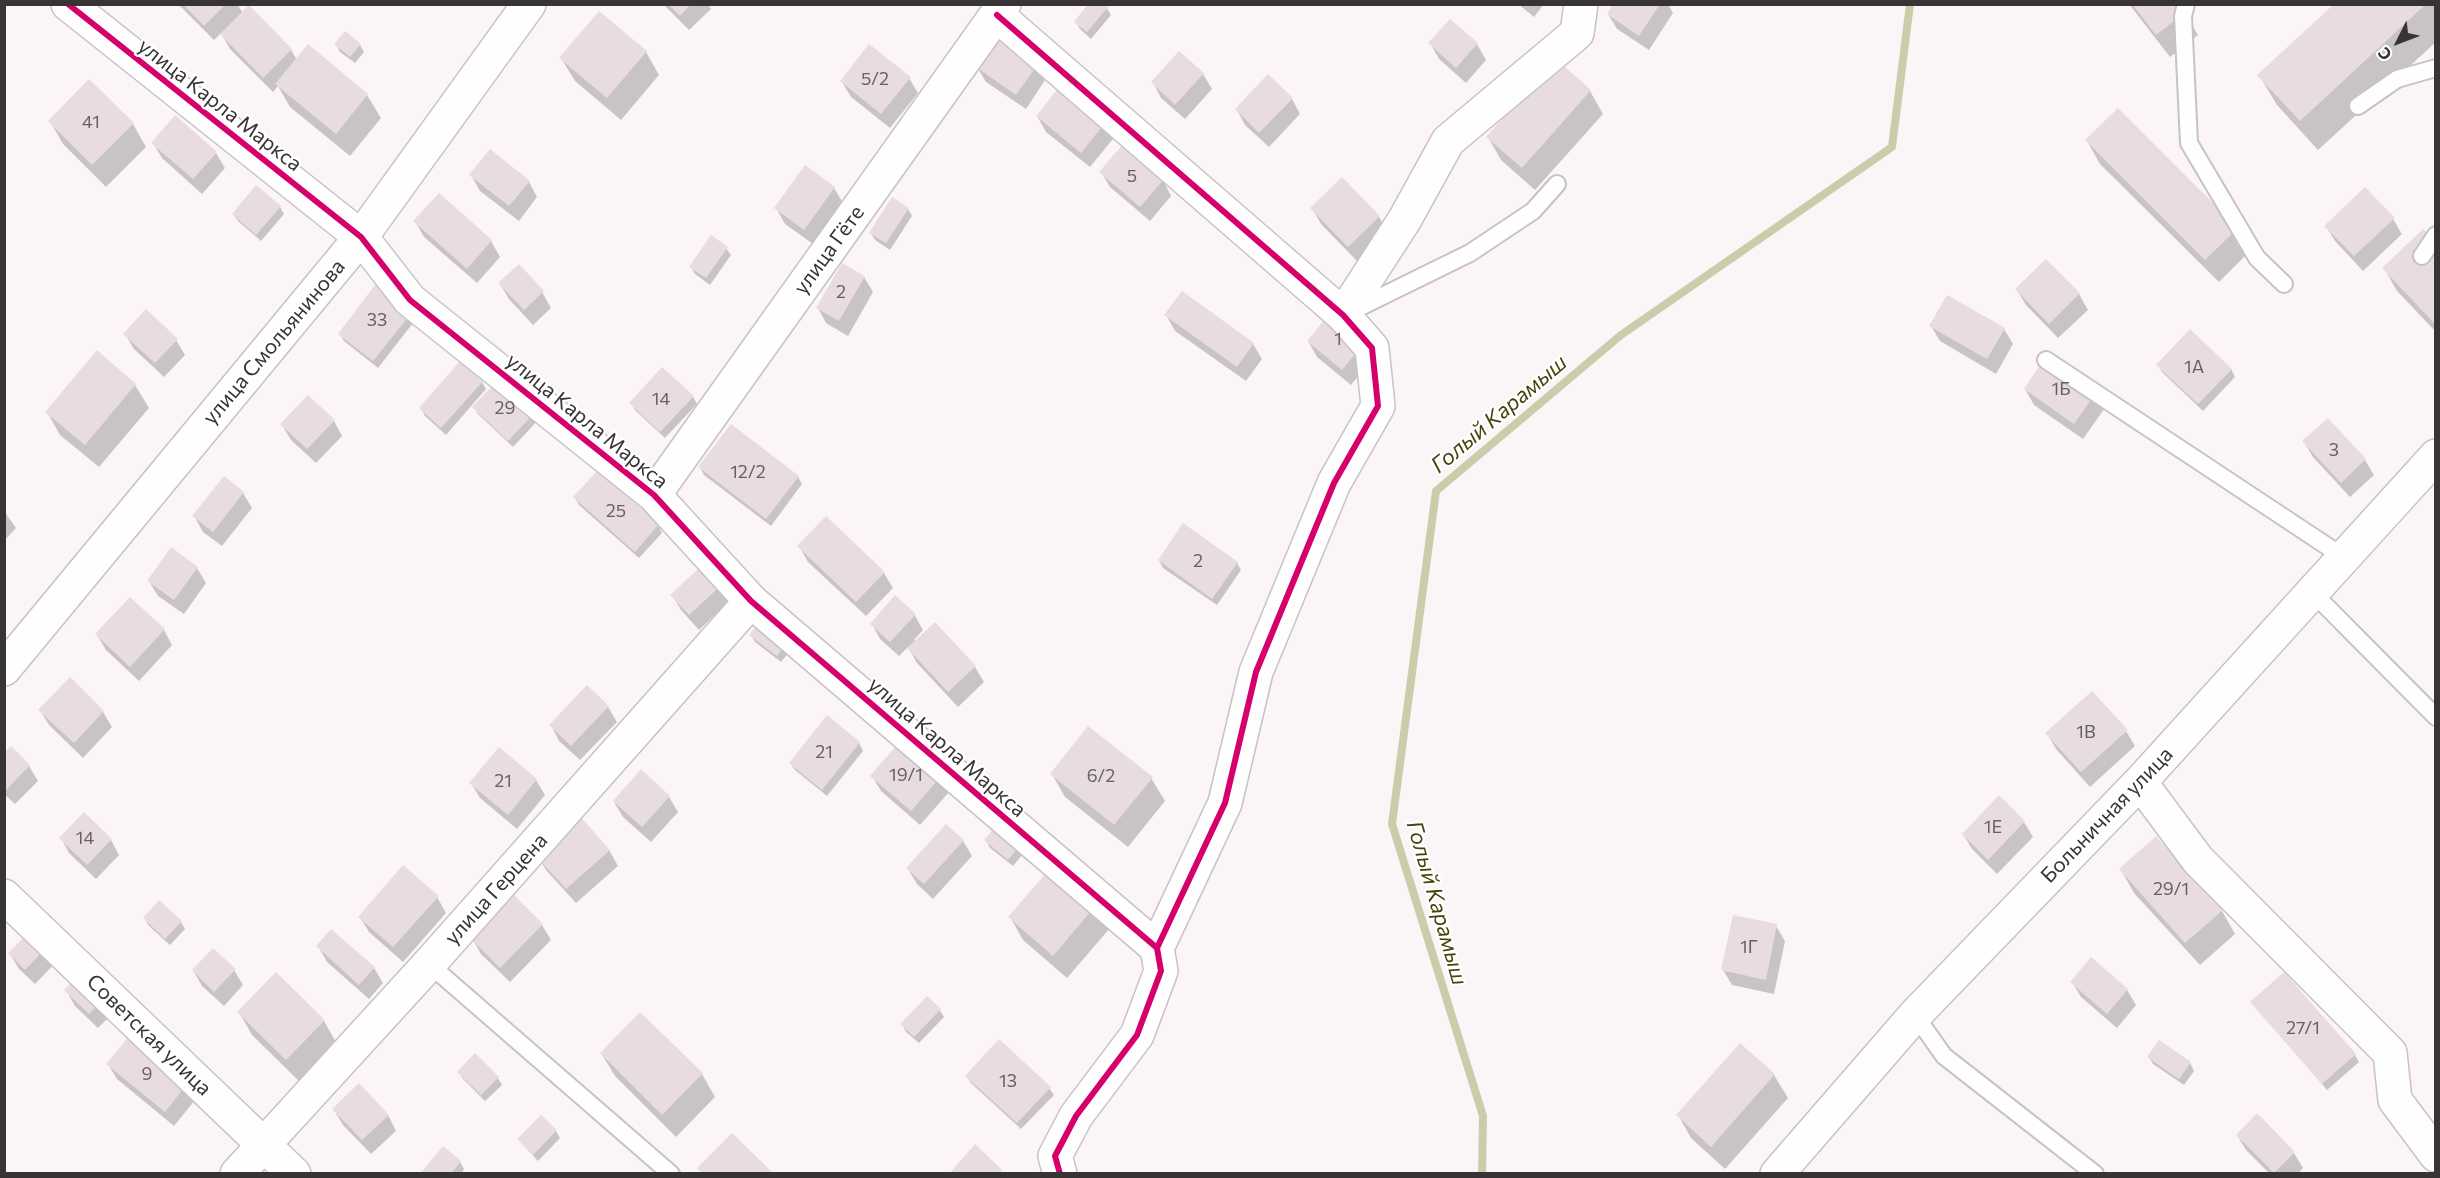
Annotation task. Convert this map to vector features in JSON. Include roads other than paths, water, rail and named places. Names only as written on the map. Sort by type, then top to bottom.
[{"type":"street","name":"улица Карла Маркса","points":[[68,4],[361,237],[410,300],[654,495],[751,601],[1157,948]]},
{"type":"street","name":"улица Смольянинова","points":[[4,669],[361,237],[529,4]]},
{"type":"street","points":[[1343,315],[1405,219],[1448,141],[1577,33],[1581,4]]},
{"type":"street","points":[[1000,10],[1343,315],[1372,348],[1378,406],[1334,483],[1256,672],[1225,802],[1157,948],[1161,971],[1137,1035],[1076,1116],[1055,1156],[1060,1173]]},
{"type":"street","name":"улица Гёте","points":[[654,495],[1000,10]]},
{"type":"street","name":"Больничная улица","points":[[1777,1173],[1915,1015],[2140,782],[2436,456]]},
{"type":"street","name":"улица Герцена","points":[[237,1173],[429,964],[751,601]]},
{"type":"street","points":[[2140,782],[2198,861],[2390,1053],[2395,1100],[2436,1155]]},
{"type":"street","name":"Советская улица","points":[[4,896],[294,1173]]},
{"type":"lane","points":[[2186,4],[2183,16],[2189,143],[2257,258],[2284,284]]},
{"type":"lane","points":[[2358,106],[2397,79],[2436,68]]},
{"type":"lane","points":[[1343,315],[1470,253],[1533,211],[1557,184]]},
{"type":"lane","points":[[2422,256],[2436,235]]},
{"type":"lane","points":[[2046,360],[2345,558]]},
{"type":"lane","points":[[2313,593],[2436,717]]},
{"type":"lane","points":[[429,964],[671,1173]]},
{"type":"lane","points":[[1915,1015],[1944,1056],[2095,1173]]},
{"type":"waterway","name":"Голый Карамыш","points":[[1482,1174],[1483,1116],[1392,824],[1436,491],[1621,335],[1892,147],[1910,4]]}]
